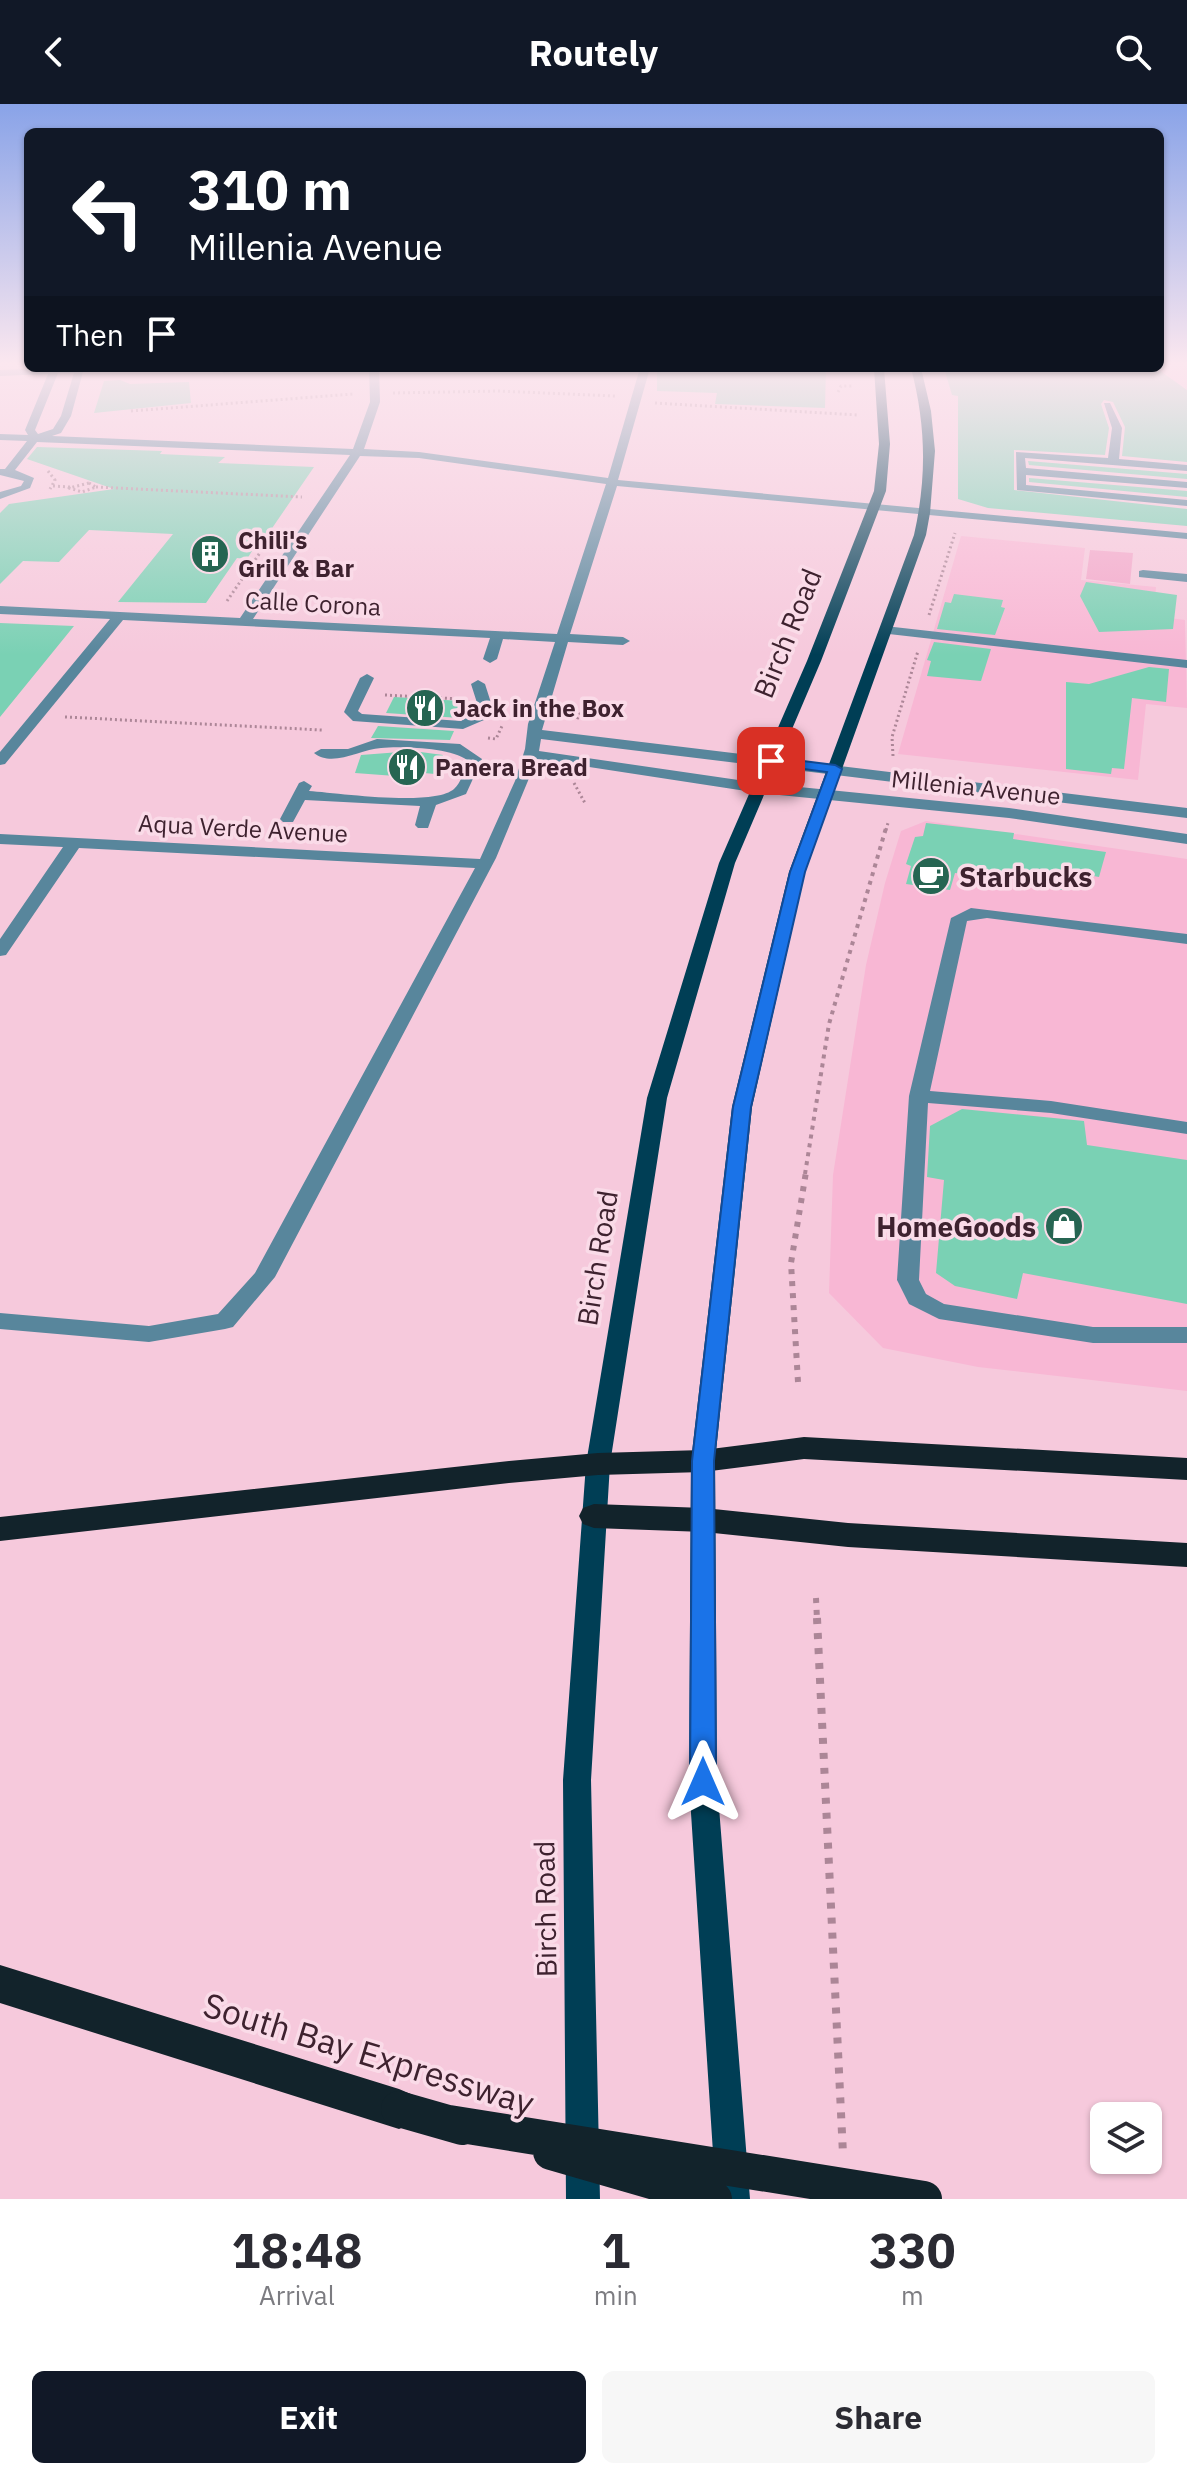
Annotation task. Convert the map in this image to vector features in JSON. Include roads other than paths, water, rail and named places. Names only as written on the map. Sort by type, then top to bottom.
[{"type":"highway","points":[[0,1529],[598,1464],[703,1461],[804,1448],[1187,1469]]},
{"type":"highway","points":[[594,1516],[704,1520],[848,1535],[1187,1555]]},
{"type":"highway","name":"South Bay Expressway","points":[[0,1984],[399,2109],[714,2199]]},
{"type":"highway","points":[[449,2123],[924,2199]]},
{"type":"main road","name":"Birch Road","points":[[583,2199],[577,1780],[594,1516],[598,1464],[657,1098],[727,863],[873,511],[885,460]]},
{"type":"main road","points":[[733,2199],[703,1782],[703,1461],[742,1107],[797,872],[924,517],[932,460]]},
{"type":"street","points":[[244,622],[352,460]]},
{"type":"street","points":[[435,460],[612,480],[656,488],[666,493],[736,504],[873,511],[1187,547]]},
{"type":"street","points":[[0,1321],[149,1334],[225,1321],[264,1277],[484,864],[533,754],[535,724],[618,460]]},
{"type":"street","points":[[1020,460],[1021,488],[1187,503]]},
{"type":"street","points":[[1020,471],[1183,485],[1184,468],[1087,460]]},
{"type":"street","points":[[0,496],[17,492],[30,484],[26,476],[4,472]]},
{"type":"street","points":[[924,517],[1187,536]]},
{"type":"street","points":[[1143,574],[1187,578]]},
{"type":"street","name":"Calle Corona","points":[[0,610],[623,641]]},
{"type":"street","points":[[0,761],[120,616]]},
{"type":"street","points":[[885,630],[1187,664]]},
{"type":"street","points":[[490,659],[498,635]]},
{"type":"street","points":[[367,678],[351,712],[369,721],[471,723],[485,706],[478,684]]},
{"type":"street","name":"Millenia Avenue","points":[[536,734],[1187,813]]},
{"type":"street","points":[[288,819],[301,790],[429,802],[455,798],[465,789],[475,759],[460,748],[377,743],[350,753],[321,753]]},
{"type":"street","name":"Millenia Avenue","points":[[533,754],[759,788],[1009,813],[1187,839]]},
{"type":"street","points":[[423,825],[429,802]]},
{"type":"street","name":"Aqua Verde Avenue","points":[[0,839],[484,864]]},
{"type":"street","points":[[0,951],[74,843]]},
{"type":"street","points":[[1187,939],[987,913],[971,913],[959,918],[919,1096],[908,1280],[917,1299],[939,1311],[1093,1335],[1187,1335]]},
{"type":"street","points":[[919,1096],[1051,1107],[1187,1128]]},
{"type":"place","name":"Chili's Grill & Bar","points":[[210,554]]},
{"type":"place","name":"Jack in the Box","points":[[425,708]]},
{"type":"place","name":"Panera Bread","points":[[407,767]]},
{"type":"place","name":"Starbucks","points":[[931,876]]},
{"type":"place","name":"HomeGoods","points":[[1064,1226]]}]
